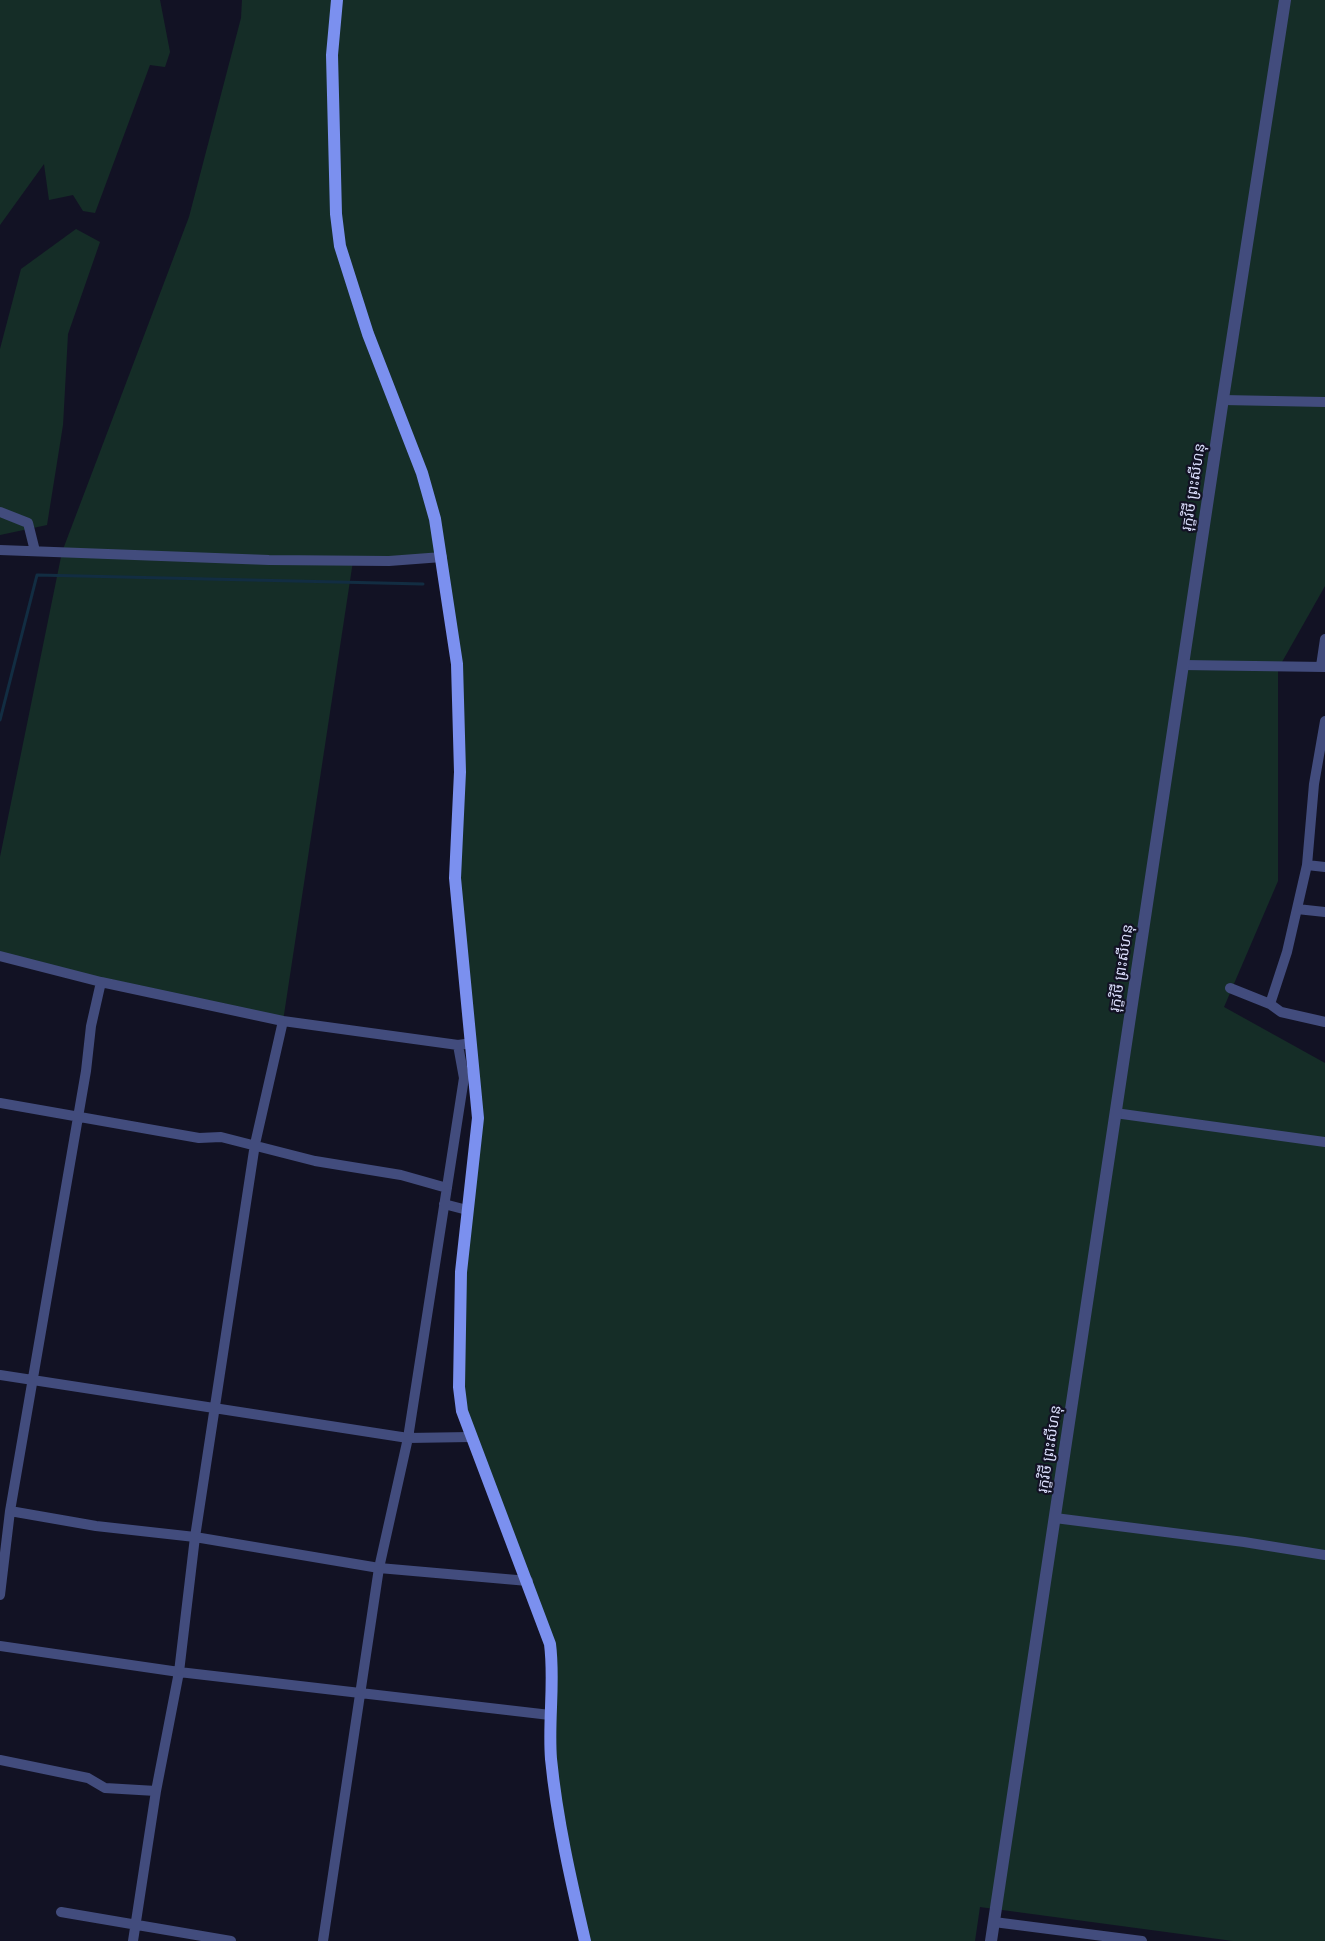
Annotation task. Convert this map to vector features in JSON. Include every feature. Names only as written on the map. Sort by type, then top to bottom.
[{"type":"main road","points":[[337,0],[332,55],[336,214],[340,246],[368,334],[422,473],[435,519],[442,557],[460,711],[455,878],[461,965],[472,1042],[478,1118],[461,1272],[459,1387],[462,1411],[550,1644],[553,1670],[550,1715],[551,1758],[558,1811],[585,1941]]},
{"type":"street","name":"រុក្ខវិថី ព្រះសីហនុ","points":[[991,1941],[1285,0]]},
{"type":"street","points":[[1223,400],[1325,402]]},
{"type":"street","points":[[0,512],[28,523],[35,551]]},
{"type":"street","points":[[0,550],[268,560],[389,561],[442,557]]},
{"type":"street","points":[[1183,665],[1323,667],[1325,639]]},
{"type":"street","points":[[1270,1004],[1307,865],[1316,774],[1325,721]]},
{"type":"street","points":[[1307,865],[1325,867]]},
{"type":"street","points":[[1297,909],[1325,912]]},
{"type":"street","points":[[0,956],[101,982],[283,1020],[458,1045],[472,1042]]},
{"type":"street","points":[[0,1595],[10,1511],[91,1026],[101,982]]},
{"type":"street","points":[[1230,988],[1293,1016],[1325,1022]]},
{"type":"street","points":[[133,1941],[156,1791],[179,1672],[195,1537],[255,1144],[283,1020]]},
{"type":"street","points":[[323,1941],[362,1695],[379,1568],[408,1438],[464,1078],[458,1045]]},
{"type":"street","points":[[0,1103],[255,1144],[315,1161],[401,1175],[447,1188]]},
{"type":"street","points":[[1115,1113],[1325,1142]]},
{"type":"street","points":[[444,1204],[467,1210]]},
{"type":"street","points":[[0,1375],[408,1438],[470,1437]]},
{"type":"street","points":[[10,1511],[96,1526],[195,1537],[379,1568],[528,1581]]},
{"type":"street","points":[[1055,1518],[1244,1542],[1325,1555]]},
{"type":"street","points":[[0,1646],[362,1695],[550,1715]]},
{"type":"street","points":[[0,1760],[88,1778],[105,1788],[156,1791]]},
{"type":"street","points":[[61,1912],[231,1941]]},
{"type":"street","points":[[994,1922],[1142,1941]]},
{"type":"green space","points":[[0,0],[160,0],[170,52],[165,67],[150,65],[95,213],[83,211],[73,195],[49,200],[44,164],[0,225]]},
{"type":"green space","points":[[242,0],[1325,0],[1325,586],[1278,669],[1278,881],[1224,1007],[1325,1063],[1325,1941],[1233,1941],[980,1907],[975,1941],[585,1941],[558,1811],[553,1670],[462,1411],[461,1271],[478,1118],[455,878],[460,772],[442,557],[353,561],[283,1021],[0,956],[0,857],[62,552],[189,217],[241,18]]},
{"type":"green space","points":[[76,229],[100,242],[68,334],[63,425],[47,525],[0,535],[0,349],[21,269]]},
{"type":"waterway","points":[[0,720],[37,575],[423,584]]}]
